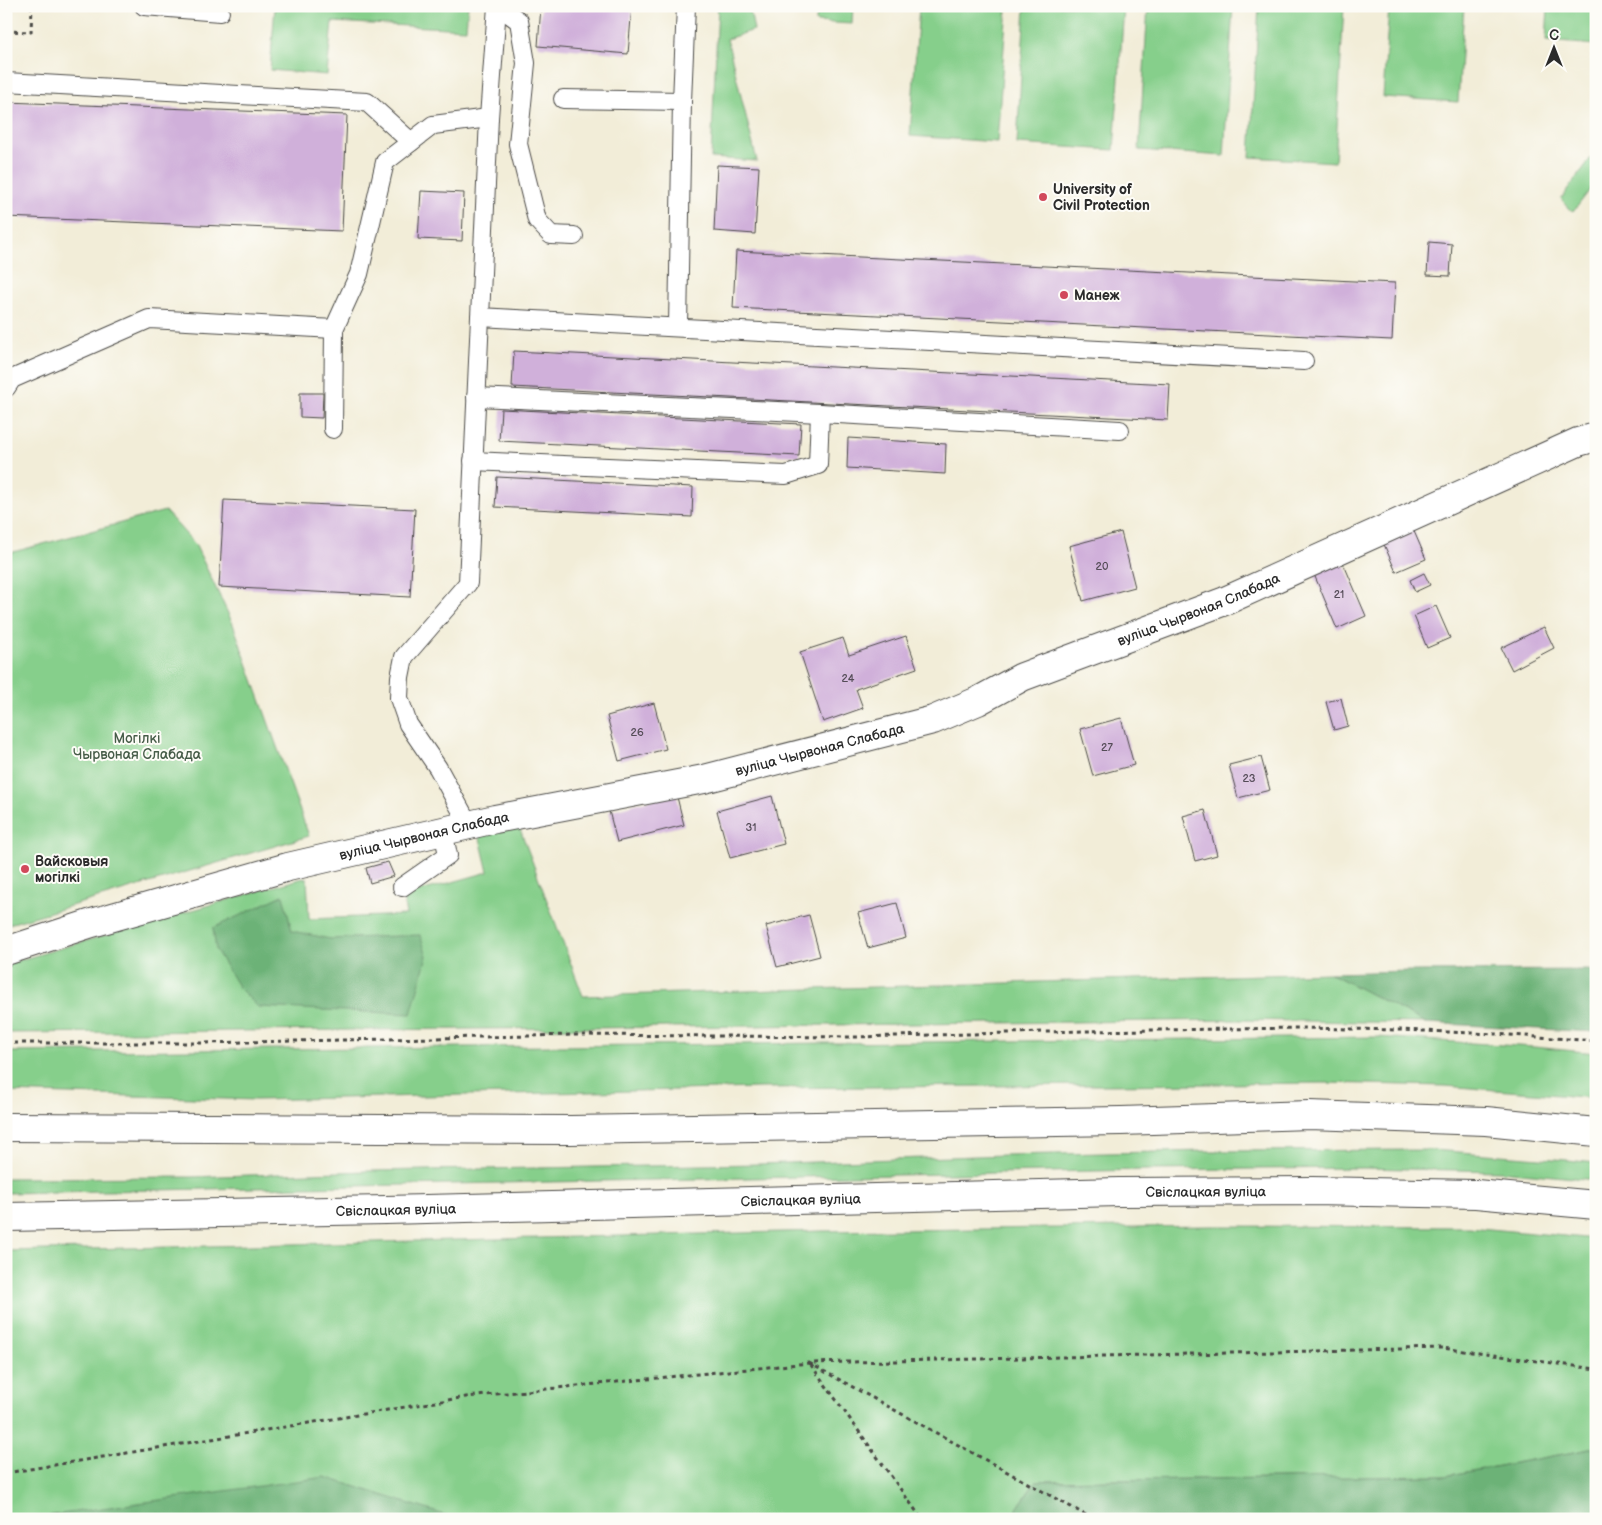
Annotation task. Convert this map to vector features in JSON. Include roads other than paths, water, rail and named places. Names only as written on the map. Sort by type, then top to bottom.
[{"type":"main road","name":"вуліца Чырвоная Слабада","points":[[6,951],[102,920],[288,867],[469,825],[704,779],[933,720],[978,700],[1022,677],[1225,600],[1578,442],[1596,437]]},
{"type":"main road","points":[[6,1127],[570,1130],[1310,1116],[1486,1121],[1596,1132]]},
{"type":"main road","name":"Свіслацкая вуліца","points":[[6,1217],[386,1210],[1119,1192],[1312,1191],[1476,1194],[1596,1205]]},
{"type":"lane","points":[[144,6],[220,12]]},
{"type":"lane","points":[[469,825],[438,768],[408,724],[399,698],[400,677],[404,657],[468,584],[489,118],[498,6]]},
{"type":"lane","points":[[498,6],[519,21],[526,63],[518,144],[537,220],[551,235],[574,236]]},
{"type":"lane","points":[[678,327],[682,101],[686,6]]},
{"type":"lane","points":[[6,82],[367,102],[411,142]]},
{"type":"lane","points":[[563,99],[682,101]]},
{"type":"lane","points":[[333,429],[334,329],[358,274],[385,162],[433,125],[489,118]]},
{"type":"lane","points":[[480,317],[1304,361]]},
{"type":"lane","points":[[6,388],[12,380],[149,319],[334,329]]},
{"type":"lane","points":[[476,396],[1120,430]]},
{"type":"lane","points":[[473,461],[786,475],[818,465],[820,413]]},
{"type":"lane","points":[[402,887],[448,855],[443,831]]},
{"type":"place","name":"University of Civil Protection","points":[[1043,197]]},
{"type":"place","name":"Манеж","points":[[1064,295]]},
{"type":"place","name":"Вайсковыя могілкі","points":[[25,869]]},
{"type":"park label","name":"Могілкі Чырвоная Слабада","points":[[137,746]]}]
